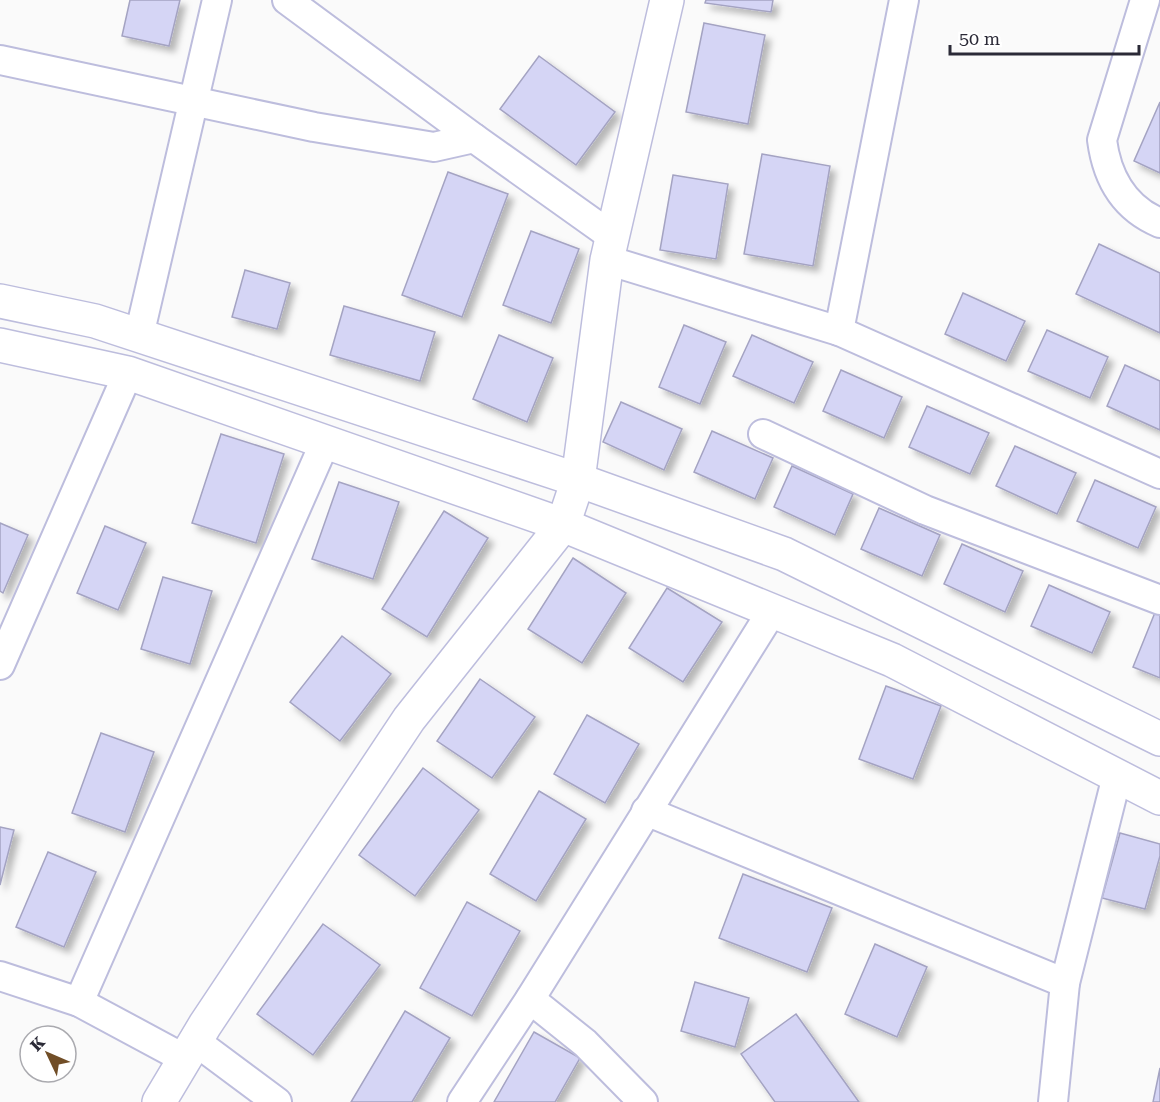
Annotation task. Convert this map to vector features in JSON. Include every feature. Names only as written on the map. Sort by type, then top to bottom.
[{"type":"street","points":[[0,665],[128,373],[139,336],[217,0]]},
{"type":"street","points":[[287,0],[474,138],[610,249],[839,331],[1160,474]]},
{"type":"street","points":[[159,1102],[190,1050],[409,719],[563,525],[578,480],[610,249],[667,0]]},
{"type":"street","points":[[839,331],[904,0]]},
{"type":"street","points":[[1144,0],[1102,140],[1104,159],[1119,192],[1138,212],[1160,223]]},
{"type":"street","points":[[0,60],[314,127],[434,147],[474,138]]},
{"type":"street","points":[[0,301],[95,321],[578,480],[784,554],[1160,739]]},
{"type":"street","points":[[0,345],[128,373],[563,525],[892,660],[1160,798]]},
{"type":"street","points":[[763,434],[925,510],[1160,600]]},
{"type":"street","points":[[79,1002],[326,442]]},
{"type":"street","points":[[462,1102],[530,999],[772,610]]},
{"type":"street","points":[[1053,1102],[1065,983],[1117,776]]},
{"type":"street","points":[[646,811],[1065,983]]},
{"type":"street","points":[[0,976],[79,1002],[190,1050],[276,1102]]},
{"type":"street","points":[[530,999],[585,1042],[643,1102]]},
{"type":"building","points":[[130,0],[180,0],[169,46],[122,36]]},
{"type":"building","points":[[706,0],[773,0],[771,12],[705,3]]},
{"type":"building","points":[[704,23],[765,35],[748,124],[686,112]]},
{"type":"building","points":[[539,56],[615,112],[576,165],[500,109]]},
{"type":"building","points":[[1160,102],[1160,173],[1134,161]]},
{"type":"building","points":[[762,154],[830,166],[813,266],[744,254]]},
{"type":"building","points":[[448,172],[508,194],[462,317],[402,295]]},
{"type":"building","points":[[673,175],[728,184],[716,259],[660,250]]},
{"type":"building","points":[[531,231],[579,249],[551,323],[503,305]]},
{"type":"building","points":[[1099,244],[1160,273],[1160,333],[1076,294]]},
{"type":"building","points":[[245,270],[290,283],[277,329],[232,317]]},
{"type":"building","points":[[963,293],[1025,321],[1006,361],[945,334]]},
{"type":"building","points":[[344,306],[435,332],[420,381],[330,355]]},
{"type":"building","points":[[684,325],[726,342],[700,404],[659,387]]},
{"type":"building","points":[[1047,330],[1108,357],[1090,398],[1028,371]]},
{"type":"building","points":[[499,335],[553,358],[527,422],[473,399]]},
{"type":"building","points":[[752,335],[813,362],[794,403],[733,376]]},
{"type":"building","points":[[1125,365],[1160,381],[1160,430],[1107,406]]},
{"type":"building","points":[[841,370],[902,397],[884,438],[823,411]]},
{"type":"building","points":[[621,402],[682,429],[664,470],[603,442]]},
{"type":"building","points":[[927,406],[989,433],[970,474],[909,447]]},
{"type":"building","points":[[712,431],[773,458],[755,499],[694,472]]},
{"type":"building","points":[[221,434],[284,454],[256,543],[192,523]]},
{"type":"building","points":[[1015,446],[1076,473],[1057,514],[996,486]]},
{"type":"building","points":[[792,466],[853,494],[835,535],[774,507]]},
{"type":"building","points":[[1095,480],[1156,507],[1138,548],[1077,521]]},
{"type":"building","points":[[339,482],[399,502],[373,579],[312,559]]},
{"type":"building","points":[[879,508],[940,535],[922,576],[861,549]]},
{"type":"building","points":[[444,511],[488,538],[427,637],[382,609]]},
{"type":"building","points":[[0,523],[28,535],[3,593],[0,591]]},
{"type":"building","points":[[105,526],[146,543],[118,610],[77,593]]},
{"type":"building","points":[[962,544],[1023,571],[1005,612],[944,584]]},
{"type":"building","points":[[573,558],[626,593],[582,663],[528,629]]},
{"type":"building","points":[[163,577],[212,591],[190,664],[141,649]]},
{"type":"building","points":[[1049,585],[1110,612],[1092,653],[1031,626]]},
{"type":"building","points":[[667,588],[722,622],[683,682],[629,648]]},
{"type":"building","points":[[1158,605],[1160,606],[1160,678],[1133,667]]},
{"type":"building","points":[[342,636],[391,674],[340,741],[290,702]]},
{"type":"building","points":[[480,679],[535,717],[492,778],[437,741]]},
{"type":"building","points":[[886,686],[941,706],[913,779],[859,759]]},
{"type":"building","points":[[587,715],[639,744],[605,803],[554,774]]},
{"type":"building","points":[[101,733],[154,752],[125,832],[72,813]]},
{"type":"building","points":[[423,768],[479,810],[415,896],[359,855]]},
{"type":"building","points":[[539,791],[586,819],[536,901],[490,874]]},
{"type":"building","points":[[0,827],[14,830],[0,885]]},
{"type":"building","points":[[1120,833],[1160,844],[1160,856],[1145,909],[1102,898]]},
{"type":"building","points":[[48,852],[96,872],[64,947],[16,927]]},
{"type":"building","points":[[743,874],[832,908],[807,972],[719,938]]},
{"type":"building","points":[[467,902],[520,931],[472,1016],[420,988]]},
{"type":"building","points":[[323,924],[380,965],[313,1055],[257,1014]]},
{"type":"building","points":[[875,944],[927,967],[897,1037],[845,1014]]},
{"type":"building","points":[[695,982],[749,998],[735,1047],[681,1031]]},
{"type":"building","points":[[405,1011],[450,1038],[412,1102],[351,1102]]},
{"type":"building","points":[[796,1014],[859,1102],[775,1102],[741,1054]]},
{"type":"building","points":[[534,1032],[580,1058],[555,1102],[494,1102]]},
{"type":"building","points":[[1160,1068],[1160,1102],[1153,1102]]}]
